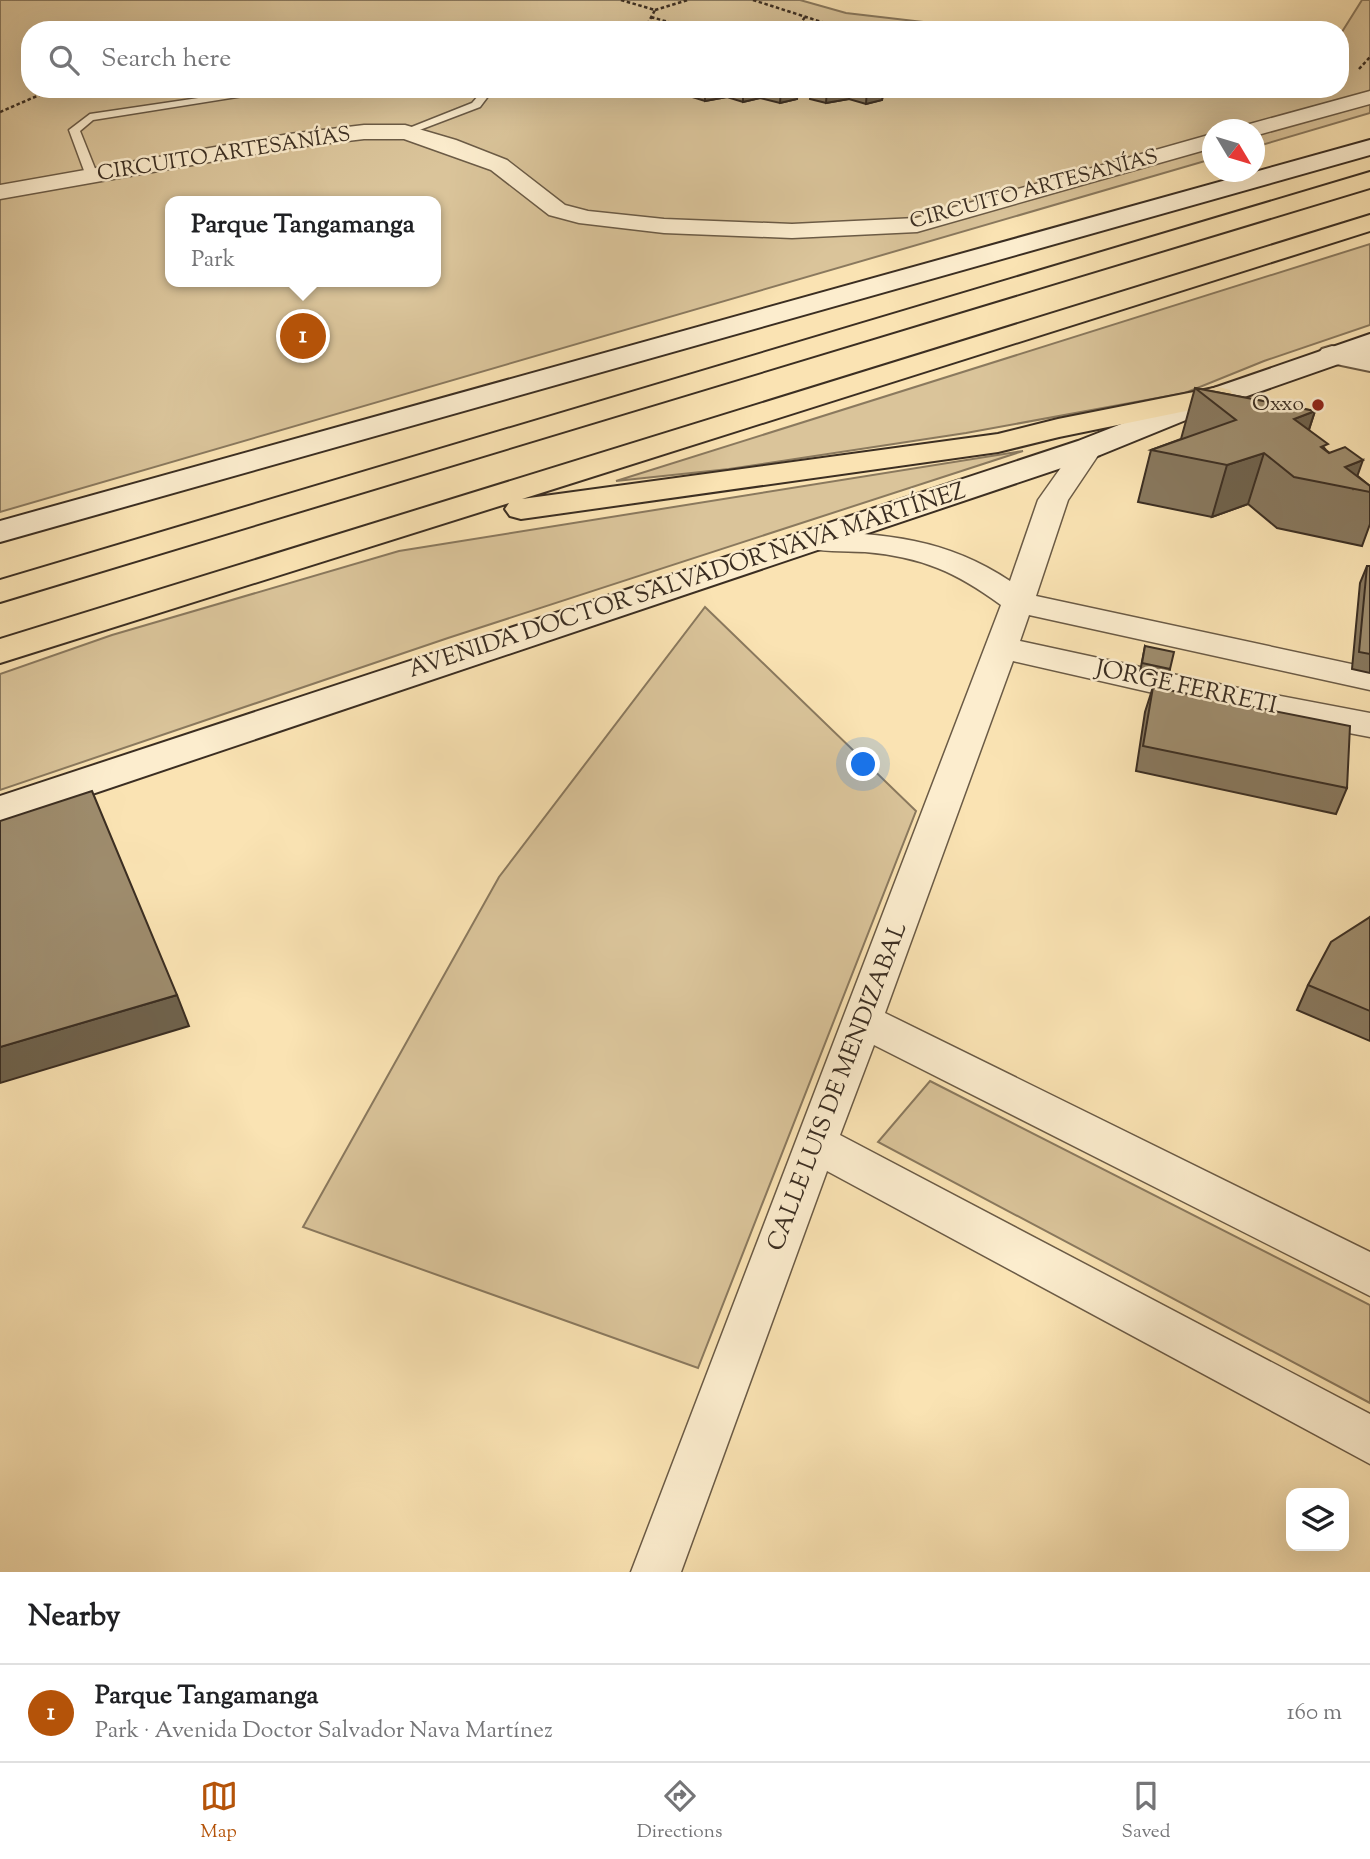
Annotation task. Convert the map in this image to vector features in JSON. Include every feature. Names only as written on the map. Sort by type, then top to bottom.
[{"type":"highway","points":[[0,591],[1370,180]]},
{"type":"highway","points":[[6,649],[1370,223]]},
{"type":"highway","points":[[344,544],[552,503],[998,443],[1058,428],[1219,396]]},
{"type":"main road","points":[[0,532],[1370,147]]},
{"type":"main road","name":"AVENIDA DOCTOR SALVADOR NAVA MARTÍNEZ","points":[[0,811],[1089,448],[1219,396],[1370,342]]},
{"type":"main road","points":[[1332,355],[1370,362]]},
{"type":"street","points":[[1265,127],[1370,97]]},
{"type":"street","name":"CIRCUITO ARTESANÍAS","points":[[0,192],[289,141],[364,132],[405,132],[499,164],[557,210],[587,218],[664,226],[792,231],[917,225],[1202,144]]},
{"type":"street","name":"CALLE LUIS DE MENDIZABAL","points":[[656,1572],[815,1143],[864,1021],[1002,648],[1053,500],[1089,448]]},
{"type":"street","points":[[810,540],[896,545],[941,556],[979,575],[1018,602]]},
{"type":"street","name":"JORGE FERRETI","points":[[1018,602],[1370,679]]},
{"type":"street","name":"JORGE FERRETI","points":[[1002,648],[1228,698],[1370,725]]},
{"type":"street","points":[[864,1021],[1370,1275]]},
{"type":"street","points":[[815,1143],[1370,1440]]},
{"type":"lane","points":[[92,176],[75,130],[90,117],[222,98]]},
{"type":"lane","points":[[405,132],[476,105],[481,98]]},
{"type":"path","points":[[621,0],[655,10],[688,0]]},
{"type":"path","points":[[753,0],[818,21]]},
{"type":"path","points":[[649,21],[655,10]]},
{"type":"path","points":[[651,17],[665,21]]},
{"type":"path","points":[[802,21],[805,17]]},
{"type":"path","points":[[0,112],[32,98]]},
{"type":"shaded area","points":[[0,0],[800,0],[846,13],[915,21],[21,21],[21,98],[1349,98],[1349,21],[1362,0],[1370,0],[1370,113],[1265,144],[1265,119],[1202,119],[1202,162],[0,512]]},
{"type":"shaded area","points":[[1370,244],[1370,325],[1264,361],[1185,393],[966,433],[729,469],[616,481]]},
{"type":"shaded area","points":[[1023,451],[448,638],[0,790],[0,674],[112,635],[399,551]]},
{"type":"shaded area","points":[[705,607],[916,811],[698,1368],[303,1227],[499,877]]},
{"type":"shaded area","points":[[930,1081],[1370,1305],[1370,1403],[878,1142]]},
{"type":"building","points":[[1195,388],[1315,411],[1294,419],[1328,444],[1321,447],[1329,453],[1345,447],[1363,460],[1345,467],[1370,486],[1370,492],[1294,477],[1264,453],[1227,465],[1151,450],[1236,420]]},
{"type":"building","points":[[1367,566],[1370,566],[1370,654],[1359,652]]},
{"type":"building","points":[[1145,646],[1174,652],[1170,669],[1142,663]]},
{"type":"building","points":[[1153,687],[1350,726],[1347,788],[1143,746]]},
{"type":"building","points":[[92,791],[177,995],[0,1047],[0,821]]},
{"type":"building","points":[[1370,917],[1370,1011],[1308,985],[1331,942]]},
{"type":"place","name":"Parque Tangamanga","points":[[303,336]]},
{"type":"place","name":"Oxxo","points":[[1318,405]]}]
